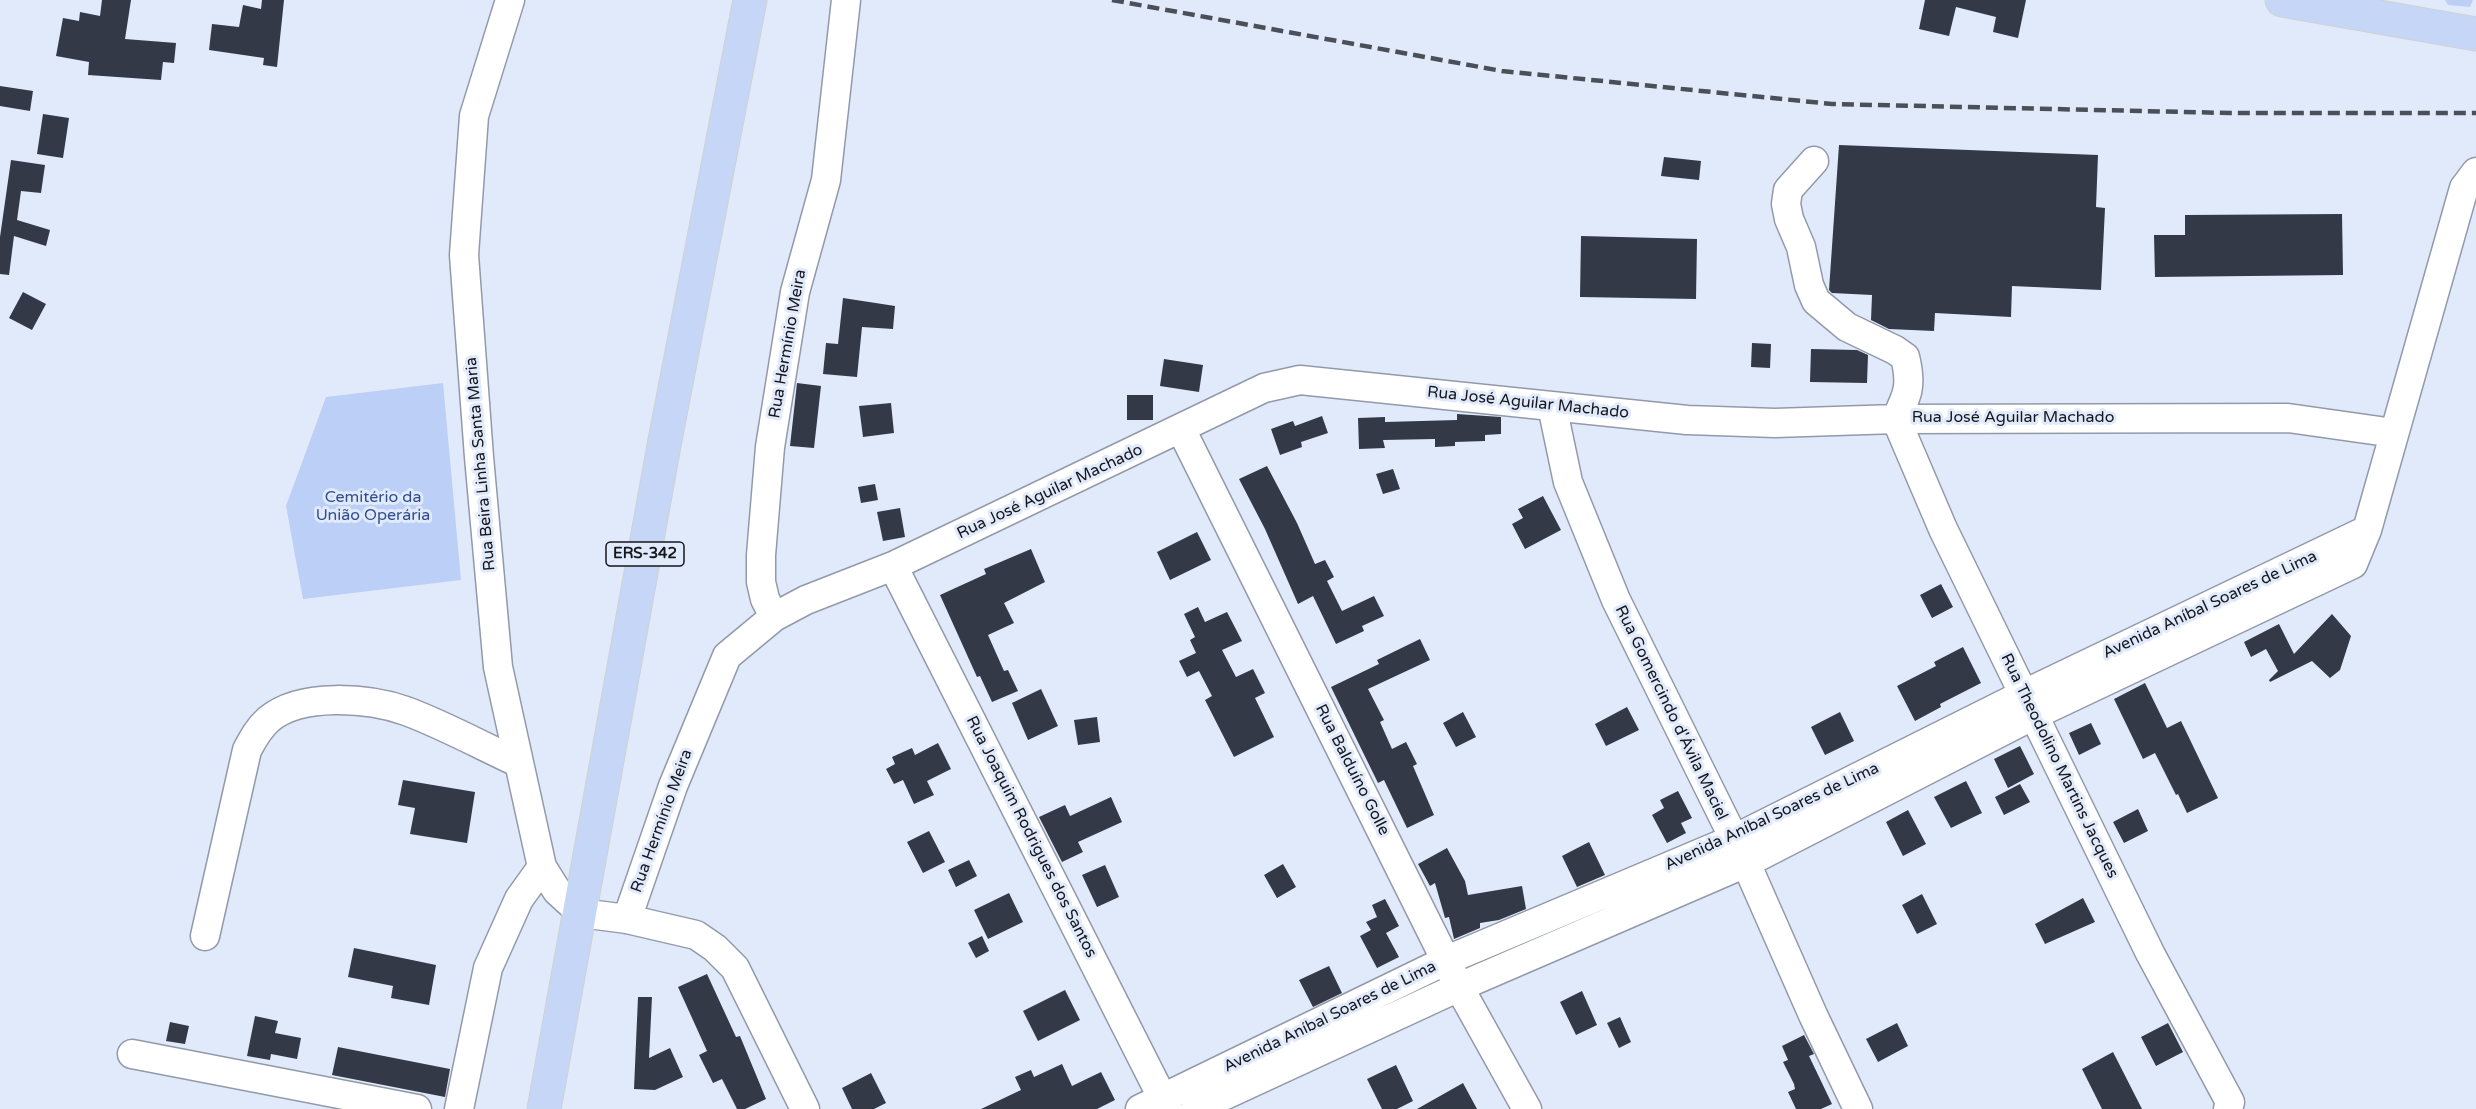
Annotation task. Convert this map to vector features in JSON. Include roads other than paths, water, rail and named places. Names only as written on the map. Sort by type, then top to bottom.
[{"type":"main road","name":"ERS-342","points":[[544,1109],[665,440],[750,0]]},
{"type":"main road","points":[[2282,0],[2476,34]]},
{"type":"street","name":"Rua Beira Linha Santa Maria","points":[[510,0],[474,116],[464,255],[478,457],[498,667],[542,867],[557,891],[581,913]]},
{"type":"street","name":"Rua Hermínio Meira","points":[[774,616],[765,599],[761,582],[770,447],[795,292],[826,180],[846,0]]},
{"type":"street","points":[[1814,160],[1788,190],[1786,204],[1789,219],[1801,247],[1809,285],[1816,301],[1846,327],[1905,357],[1910,384],[1908,395],[1896,419]]},
{"type":"street","name":"Avenida Aníbal Soares de Lima","points":[[1195,1109],[1459,987],[1740,851],[2367,530],[2470,180]]},
{"type":"street","name":"Rua José Aguilar Machado","points":[[727,656],[774,616],[806,600],[893,566],[1264,388],[1300,380],[1709,421],[1775,423],[1896,419],[2288,418],[2394,434]]},
{"type":"street","name":"Rua Gomercindo d'Ávila Maciel","points":[[1552,406],[1568,482],[1616,600],[1740,851],[1813,1015],[1858,1109]]},
{"type":"street","name":"Rua Theodolino Martins Jacques","points":[[1896,419],[1943,529],[2150,953],[2230,1102],[2229,1109]]},
{"type":"street","name":"Rua Balduíno Golle","points":[[1181,429],[1459,987],[1527,1109]]},
{"type":"street","name":"Rua Joaquim Rodrigues dos Santos","points":[[893,566],[1157,1105]]},
{"type":"street","name":"Rua Hermínio Meira","points":[[627,919],[673,786],[727,656]]},
{"type":"street","points":[[205,936],[247,750],[256,733],[269,719],[287,708],[325,701],[355,700],[405,711],[519,763]]},
{"type":"street","name":"Avenida Aníbal Soares de Lima","points":[[1157,1105],[1447,960],[1740,851]]},
{"type":"street","points":[[459,1109],[488,968],[519,899],[542,867]]},
{"type":"street","points":[[581,913],[627,919],[696,935],[715,948],[735,968],[805,1109]]},
{"type":"street","points":[[132,1054],[417,1109]]},
{"type":"railway","points":[[1112,0],[1502,71],[1832,104],[2230,113],[2476,113]]},
{"type":"park label","name":"Cemitério da União Operária","points":[[373,507]]}]
